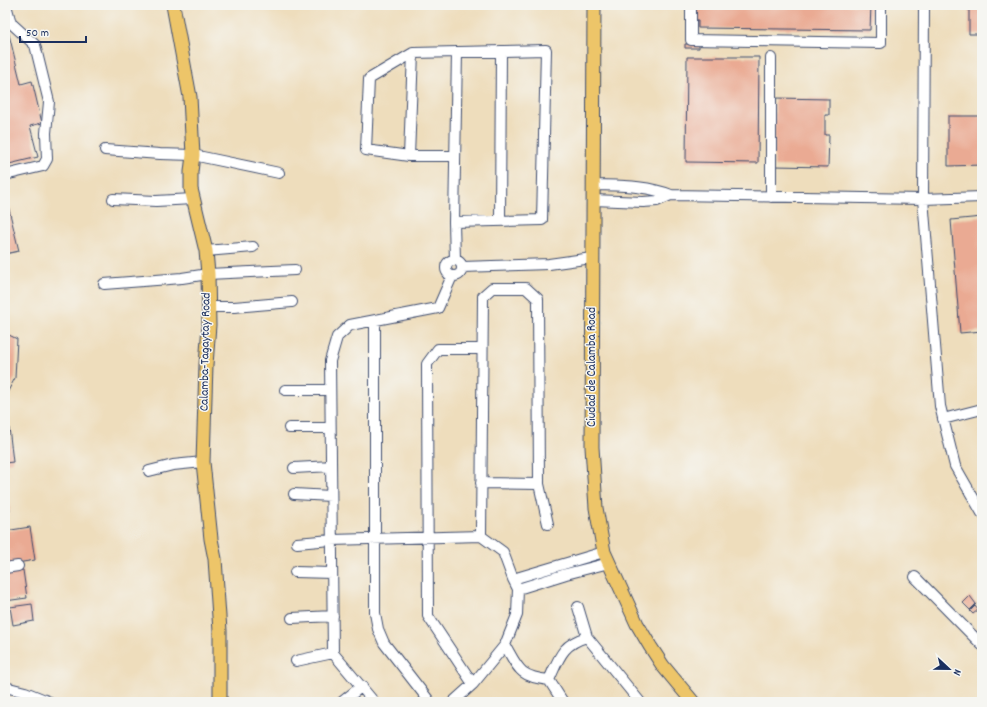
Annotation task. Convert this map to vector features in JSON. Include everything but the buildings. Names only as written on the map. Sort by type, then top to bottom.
[{"type":"main road","name":"Calamba-Tagaytay Road","points":[[173,5],[190,97],[193,154],[191,172],[193,199],[206,251],[208,274],[203,462],[211,539],[215,559],[220,631],[220,702]]},
{"type":"main road","name":"Ciudad de Calamba Road","points":[[594,5],[592,447],[596,508],[606,557],[637,624],[663,666],[694,702]]},
{"type":"street","points":[[5,175],[43,166],[47,159],[46,133],[49,102],[35,45],[11,23],[6,5]]},
{"type":"street","points":[[691,5],[691,40],[881,43],[881,5]]},
{"type":"street","points":[[924,5],[923,199],[940,406],[955,466],[980,506]]},
{"type":"street","points":[[454,222],[542,220],[546,50],[413,53],[369,79],[366,150],[409,156],[455,156]]},
{"type":"street","points":[[500,221],[501,51]]},
{"type":"street","points":[[452,276],[459,274],[454,222],[457,52]]},
{"type":"street","points":[[409,156],[413,53]]},
{"type":"street","points":[[771,58],[771,197]]},
{"type":"street","points":[[106,150],[160,154],[193,154],[279,173]]},
{"type":"street","points":[[593,185],[640,187],[658,190],[671,195],[923,199],[982,197]]},
{"type":"street","points":[[593,200],[643,202],[657,201],[671,195]]},
{"type":"street","points":[[113,199],[156,201],[193,199]]},
{"type":"street","points":[[206,251],[253,247]]},
{"type":"street","points":[[452,276],[446,271],[446,264],[452,260],[458,264],[549,264],[592,258]]},
{"type":"street","points":[[104,284],[175,279],[208,274],[295,270]]},
{"type":"street","points":[[374,702],[333,653],[330,361],[338,337],[350,325],[438,308],[452,276]]},
{"type":"street","points":[[481,536],[483,296],[492,288],[526,288],[538,298],[539,484],[548,524]]},
{"type":"street","points":[[208,307],[234,307],[292,302]]},
{"type":"street","points":[[375,321],[375,613],[378,629],[384,643],[430,702]]},
{"type":"street","points":[[473,684],[428,616],[427,364],[438,349],[482,349]]},
{"type":"street","points":[[285,390],[330,390]]},
{"type":"street","points":[[943,419],[982,409]]},
{"type":"street","points":[[289,428],[330,428]]},
{"type":"street","points":[[149,471],[173,465],[203,462]]},
{"type":"street","points":[[294,468],[331,466]]},
{"type":"street","points":[[481,483],[539,484]]},
{"type":"street","points":[[294,494],[331,496]]},
{"type":"street","points":[[297,543],[331,540],[481,536],[503,552],[518,589],[517,615],[505,645],[473,684],[453,702]]},
{"type":"street","points":[[513,579],[606,557]]},
{"type":"street","points":[[518,589],[566,574],[606,557]]},
{"type":"street","points":[[5,568],[18,566]]},
{"type":"street","points":[[295,572],[332,573]]},
{"type":"street","points":[[915,577],[982,645]]},
{"type":"street","points":[[578,608],[587,637],[640,702]]},
{"type":"street","points":[[292,618],[333,616]]},
{"type":"street","points":[[549,680],[558,659],[566,648],[576,640],[587,637]]},
{"type":"street","points":[[505,645],[520,671],[536,679],[549,680]]},
{"type":"street","points":[[296,661],[333,653]]},
{"type":"street","points":[[549,680],[564,702]]},
{"type":"street","points":[[342,702],[362,686]]},
{"type":"street","points":[[5,687],[50,702]]}]
